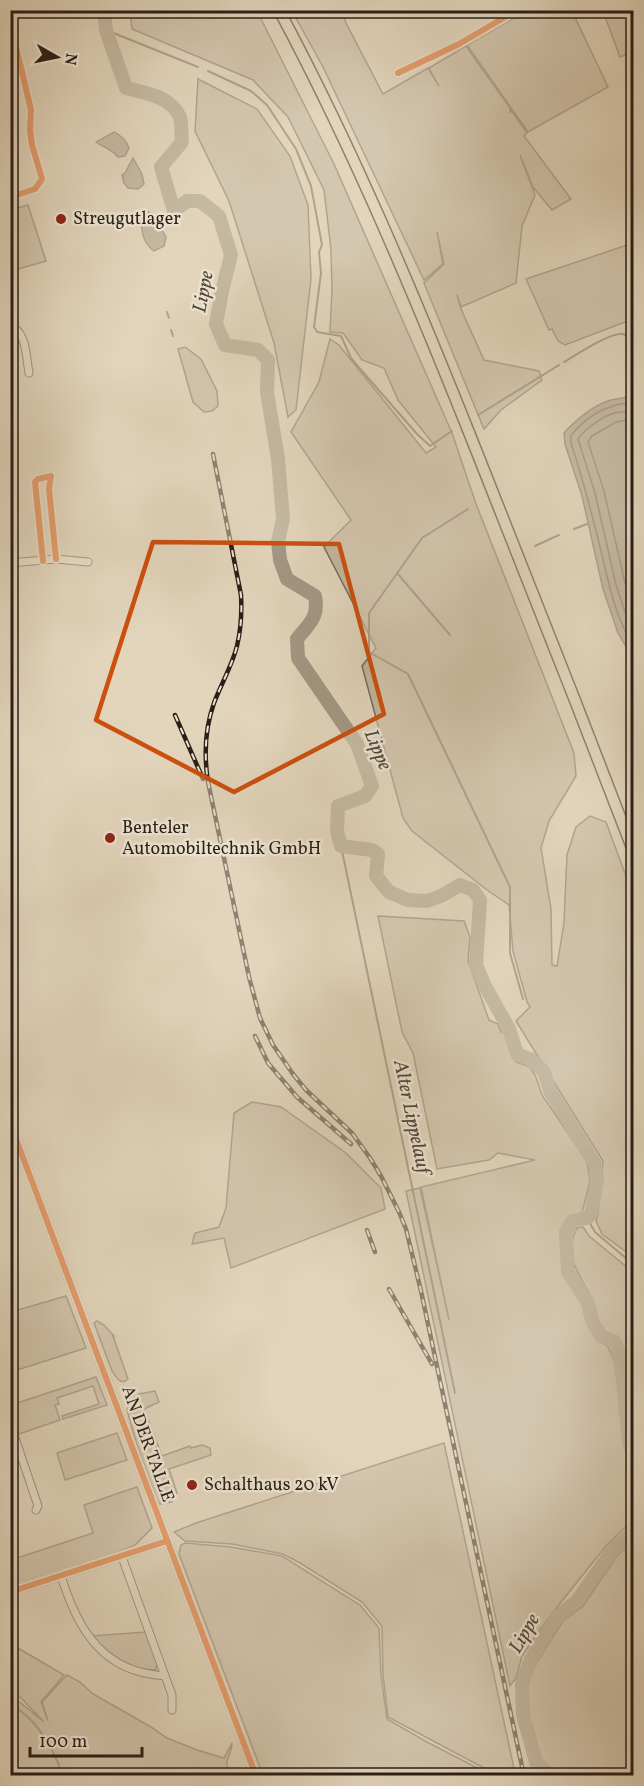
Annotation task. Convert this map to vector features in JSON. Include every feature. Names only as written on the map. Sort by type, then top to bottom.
[{"type":"highway","points":[[279,10],[358,170],[421,310],[633,853]]},
{"type":"street","points":[[398,73],[459,44],[517,10]]},
{"type":"street","points":[[10,21],[31,110],[32,146],[42,180],[34,189],[10,197]]},
{"type":"street","points":[[10,326],[15,327],[22,335],[29,373]]},
{"type":"street","points":[[43,561],[35,482],[47,477],[56,559]]},
{"type":"street","points":[[10,563],[56,559],[88,562]]},
{"type":"street","name":"AN DER TALLE","points":[[10,1123],[256,1776]]},
{"type":"street","points":[[10,1423],[38,1506],[36,1510]]},
{"type":"street","points":[[10,1593],[167,1541]]},
{"type":"street","points":[[122,1557],[172,1695],[172,1710]]},
{"type":"street","points":[[62,1576],[80,1624],[95,1645],[115,1661],[127,1667],[165,1676]]},
{"type":"highlighted area","points":[[153,542],[339,544],[384,714],[234,792],[96,720]]},
{"type":"shaded area","points":[[130,11],[257,11],[334,164],[452,433],[476,504],[574,753],[576,776],[549,821],[541,848],[551,909],[552,965],[557,966],[564,923],[567,855],[576,827],[590,816],[606,822],[633,895],[633,1257],[602,1234],[596,1221],[603,1161],[516,1021],[530,1007],[513,951],[509,905],[412,831],[403,818],[362,666],[376,648],[324,547],[351,520],[291,432],[319,382],[330,339],[339,345],[426,453],[436,447],[398,400],[384,368],[362,360],[343,333],[330,332],[331,250],[324,190],[288,117],[253,80],[132,29]]},
{"type":"shaded area","points":[[292,11],[344,11],[345,21],[383,94],[428,68],[439,86],[429,68],[466,46],[510,108],[510,113],[511,110],[527,133],[524,136],[571,199],[552,210],[533,187],[520,155],[535,195],[522,226],[516,283],[461,307],[457,295],[461,309],[484,360],[539,371],[542,380],[501,410],[484,429],[424,283],[444,264],[437,232],[443,264],[424,280],[323,67]]},
{"type":"shaded area","points":[[526,11],[572,11],[608,87],[528,132],[467,45]]},
{"type":"shaded area","points":[[603,11],[633,11],[633,52],[620,57]]},
{"type":"shaded area","points":[[198,79],[257,109],[290,156],[308,205],[311,279],[296,410],[288,417],[274,343],[229,201],[195,131]]},
{"type":"shaded area","points":[[28,205],[46,261],[11,271],[11,210]]},
{"type":"shaded area","points":[[633,243],[633,319],[565,345],[558,341],[552,329],[549,330],[526,279]]},
{"type":"shaded area","points":[[185,347],[201,359],[217,391],[218,406],[212,411],[204,412],[193,402],[178,349]]},
{"type":"shaded area","points":[[378,916],[464,921],[470,937],[468,961],[489,1020],[498,1024],[501,1032],[505,1031],[516,1062],[530,1067],[542,1095],[587,1161],[590,1181],[582,1213],[572,1219],[565,1230],[561,1247],[565,1272],[585,1304],[597,1339],[608,1347],[615,1363],[624,1432],[633,1462],[633,1520],[605,1547],[550,1616],[522,1656],[516,1678],[510,1686],[406,1191],[420,1188],[449,1320],[421,1187],[535,1160],[498,1153],[489,1160],[437,1169],[413,1053],[402,1032]]},
{"type":"shaded area","points":[[252,1102],[281,1107],[346,1153],[381,1188],[385,1209],[231,1268],[224,1238],[192,1244],[195,1233],[219,1227],[226,1208],[234,1113]]},
{"type":"shaded area","points":[[583,1227],[589,1236],[633,1272],[633,1405],[626,1362],[619,1339],[599,1325],[593,1301],[574,1265],[571,1248],[573,1238],[577,1228]]},
{"type":"shaded area","points":[[66,1296],[86,1348],[11,1372],[11,1312]]},
{"type":"shaded area","points":[[97,1321],[114,1336],[128,1379],[123,1382],[112,1371],[94,1323]]},
{"type":"shaded area","points":[[96,1377],[107,1405],[63,1419],[62,1416],[99,1404],[93,1386],[57,1398],[59,1404],[55,1405],[60,1420],[19,1434],[11,1405]]},
{"type":"shaded area","points":[[155,1391],[159,1402],[144,1409],[162,1456],[190,1446],[191,1448],[202,1445],[210,1448],[211,1455],[169,1469],[177,1493],[170,1496],[172,1502],[160,1504],[137,1445],[127,1410],[131,1400],[139,1394]]},
{"type":"shaded area","points":[[117,1433],[127,1460],[65,1480],[57,1453]]},
{"type":"shaded area","points":[[444,1443],[515,1773],[510,1775],[497,1775],[388,1717],[383,1675],[382,1626],[362,1602],[283,1554],[232,1544],[185,1541],[174,1532]]},
{"type":"shaded area","points":[[137,1487],[152,1528],[134,1546],[60,1574],[11,1589],[11,1560],[93,1533],[84,1505]]},
{"type":"shaded area","points":[[633,1542],[633,1772],[626,1775],[567,1776],[547,1768],[534,1748],[527,1717],[526,1685],[537,1662],[563,1621],[583,1606],[617,1556]]},
{"type":"shaded area","points":[[185,1543],[231,1547],[282,1556],[360,1605],[379,1628],[381,1675],[387,1719],[491,1775],[263,1775],[179,1554],[181,1545]]},
{"type":"shaded area","points":[[146,1632],[158,1664],[155,1670],[128,1664],[91,1636]]},
{"type":"shaded area","points":[[11,1644],[64,1675],[41,1702],[48,1721],[42,1702],[67,1675],[80,1682],[93,1694],[167,1738],[224,1758],[232,1743],[227,1766],[234,1775],[11,1775],[11,1695],[44,1722],[11,1691]]},
{"type":"water","points":[[114,132],[128,145],[125,156],[118,157],[111,150],[96,142]]},
{"type":"water","points":[[133,158],[142,174],[144,184],[138,189],[128,188],[122,175]]},
{"type":"water","points":[[148,212],[153,214],[166,237],[164,246],[154,251],[145,241],[142,229],[141,220]]},
{"type":"water","points":[[633,391],[633,659],[618,633],[603,589],[582,496],[565,444],[564,433],[596,407],[611,400],[631,396]]},
{"type":"waterway","name":"Lippe","points":[[104,10],[106,30],[126,88],[164,100],[176,110],[180,117],[182,142],[161,167],[174,211],[187,201],[200,201],[219,216],[231,255],[216,324],[225,345],[258,350],[268,360],[267,392],[278,459],[283,519],[278,541],[280,560],[287,579],[315,596],[316,603],[312,619],[297,639],[298,658],[357,744],[372,786],[365,796],[338,806],[337,831],[341,846],[372,850],[378,854],[376,876],[389,892],[408,900],[427,901],[460,885],[473,890],[480,900],[476,965],[485,986],[509,1029],[517,1054],[532,1060],[544,1072],[550,1091],[595,1164],[597,1181],[591,1214],[587,1218],[572,1221],[566,1232],[568,1272],[588,1303],[592,1321],[601,1336],[615,1342],[621,1362],[629,1442],[634,1455]]},
{"type":"waterway","points":[[106,30],[198,67]]},
{"type":"waterway","points":[[208,71],[251,91],[267,105],[296,149],[311,186],[322,245],[319,252],[321,273],[314,327],[317,332],[341,336],[351,358],[430,446],[452,431]]},
{"type":"waterway","points":[[167,312],[169,318]]},
{"type":"waterway","points":[[171,330],[173,336]]},
{"type":"waterway","points":[[564,362],[617,334],[627,336],[633,345]]},
{"type":"waterway","points":[[478,415],[559,365]]},
{"type":"waterway","points":[[468,509],[422,538],[369,613],[369,652],[408,674],[510,887],[510,953],[523,999]]},
{"type":"waterway","points":[[574,529],[587,524]]},
{"type":"waterway","points":[[535,546],[559,535]]},
{"type":"waterway","points":[[397,573],[450,635]]},
{"type":"waterway","name":"Alter Lippelauf","points":[[341,846],[455,1393]]},
{"type":"waterway","points":[[587,1218],[595,1232],[634,1265]]},
{"type":"waterway","name":"Lippe","points":[[550,1776],[536,1762],[523,1715],[522,1683],[531,1659],[557,1617],[577,1601],[612,1551],[634,1532]]},
{"type":"waterway","points":[[10,1704],[20,1710],[43,1735],[63,1776]]},
{"type":"waterway","name":"Alter Lippelauf","points":[[536,1762],[542,1776]]},
{"type":"railway","points":[[213,454],[241,595],[241,615],[235,653],[211,713],[207,732],[206,762],[208,782],[249,977],[260,1018],[273,1045],[306,1090],[352,1133],[381,1176],[406,1229],[524,1776]]},
{"type":"railway","points":[[175,715],[203,779]]},
{"type":"railway","points":[[255,1036],[268,1063],[297,1097],[351,1144]]},
{"type":"railway","points":[[367,1230],[375,1252]]},
{"type":"railway","points":[[389,1289],[432,1364]]},
{"type":"cycle path","points":[[398,73],[459,44],[517,10]]},
{"type":"cycle path","points":[[10,21],[31,110],[32,145],[42,179],[35,189],[10,197]]},
{"type":"cycle path","points":[[43,561],[35,482],[51,476],[49,489],[56,559]]},
{"type":"cycle path","points":[[10,1123],[256,1776]]},
{"type":"cycle path","points":[[10,1592],[167,1541]]},
{"type":"place","name":"Streugutlager","points":[[61,219]]},
{"type":"place","name":"Benteler Automobiltechnik GmbH","points":[[110,838]]},
{"type":"place","name":"Schalthaus 20 kV","points":[[192,1485]]}]
